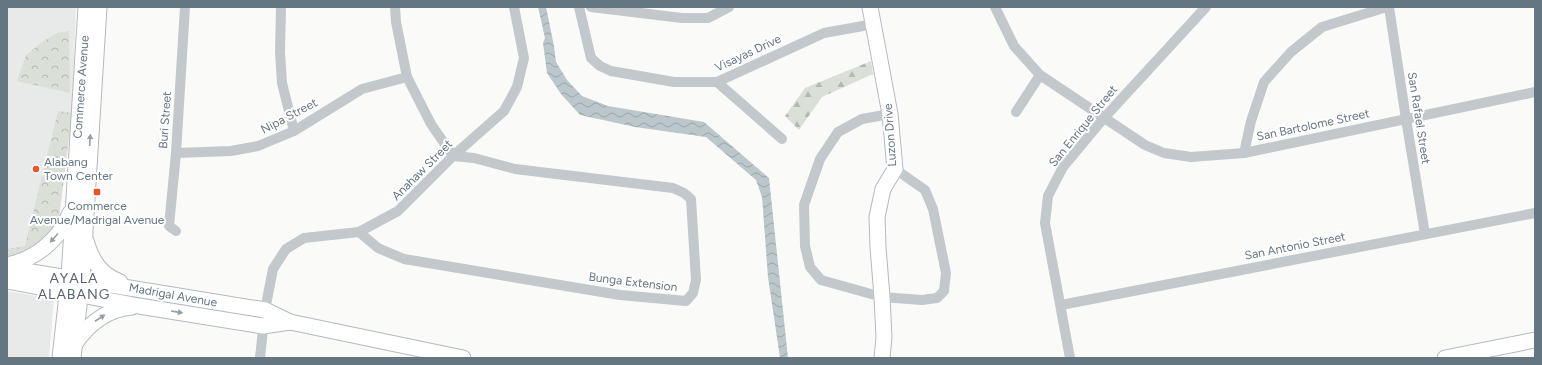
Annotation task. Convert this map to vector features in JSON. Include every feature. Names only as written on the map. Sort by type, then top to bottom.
[{"type":"street","name":"Commerce Avenue","points":[[73,352],[74,204],[86,7]]},
{"type":"street","name":"Commerce Avenue","points":[[60,358],[84,235],[99,7]]},
{"type":"street","name":"Buri Street","points":[[176,231],[170,226],[185,7]]},
{"type":"street","points":[[281,7],[280,52],[282,83],[294,131]]},
{"type":"street","points":[[396,7],[396,22],[407,77],[431,124],[453,156]]},
{"type":"street","name":"Anahaw Street","points":[[260,358],[265,310],[273,269],[286,249],[304,238],[359,232],[398,211],[453,156],[504,111],[517,87],[524,58],[514,7]]},
{"type":"street","name":"Visayas Drive","points":[[579,7],[591,58],[600,66],[611,71],[674,82],[717,82],[824,33],[874,24]]},
{"type":"street","points":[[591,7],[682,18],[708,18],[728,7]]},
{"type":"street","name":"Luzon Drive","points":[[870,7],[890,114],[894,169],[883,189],[878,217],[878,247],[884,337],[882,358]]},
{"type":"street","name":"San Bartolome Street","points":[[995,7],[1014,46],[1040,75],[1103,119],[1144,145],[1164,153],[1191,157],[1244,153],[1535,92]]},
{"type":"street","name":"San Enrique Street","points":[[1070,358],[1045,223],[1048,196],[1063,167],[1103,119],[1206,7]]},
{"type":"street","points":[[1244,153],[1251,121],[1264,82],[1292,52],[1322,27],[1388,7]]},
{"type":"street","name":"San Rafael Street","points":[[1388,7],[1425,234]]},
{"type":"street","points":[[1016,112],[1040,75]]},
{"type":"street","name":"Nipa Street","points":[[176,154],[231,151],[258,146],[294,131],[362,89],[407,77]]},
{"type":"street","points":[[717,82],[782,139]]},
{"type":"street","points":[[890,114],[862,118],[838,132],[820,159],[804,205],[806,246],[810,267],[821,280],[882,297],[922,300],[937,298],[944,291],[946,273],[933,209],[925,190],[894,169]]},
{"type":"street","name":"Bunga Extension","points":[[359,232],[378,248],[404,259],[643,297],[686,301],[693,293],[696,280],[691,199],[684,193],[673,188],[515,169],[474,158],[453,156]]},
{"type":"street","points":[[7,266],[26,259],[39,252],[51,242],[68,218],[74,204]]},
{"type":"street","name":"San Antonio Street","points":[[1061,304],[1535,213]]},
{"type":"street","points":[[84,235],[92,259],[98,268],[118,281],[142,289]]},
{"type":"street","name":"Madrigal Avenue","points":[[7,266],[139,306],[263,326],[290,322]]},
{"type":"street","name":"Madrigal Avenue","points":[[7,282],[142,289],[265,310],[290,322],[463,358]]},
{"type":"street","points":[[73,352],[89,326],[100,318],[112,311],[125,307],[139,306]]},
{"type":"street","points":[[1445,358],[1535,340]]},
{"type":"shaded area","name":"Alabang Town Center","points":[[7,7],[76,7],[72,113],[58,226],[7,259]]},
{"type":"shaded area","points":[[7,291],[54,299],[49,358],[7,358]]},
{"type":"green space","points":[[69,31],[70,93],[17,81],[26,55],[57,33]]},
{"type":"green space","points":[[871,61],[873,74],[822,97],[799,130],[785,116],[805,88]]},
{"type":"green space","points":[[58,111],[72,113],[58,226],[35,246],[7,259],[7,249],[25,246]]},
{"type":"water","points":[[538,7],[546,7],[556,62],[567,80],[582,96],[608,106],[704,122],[769,178],[788,358],[780,358],[768,277],[762,197],[756,180],[706,137],[635,127],[580,115],[561,94],[547,73],[543,43],[545,38]]},
{"type":"place","name":"Alabang Town Center","points":[[36,169]]},
{"type":"place","name":"Commerce Avenue/Madrigal Avenue","points":[[97,192]]},
{"type":"district","name":"AYALA ALABANG","points":[[74,286]]}]
